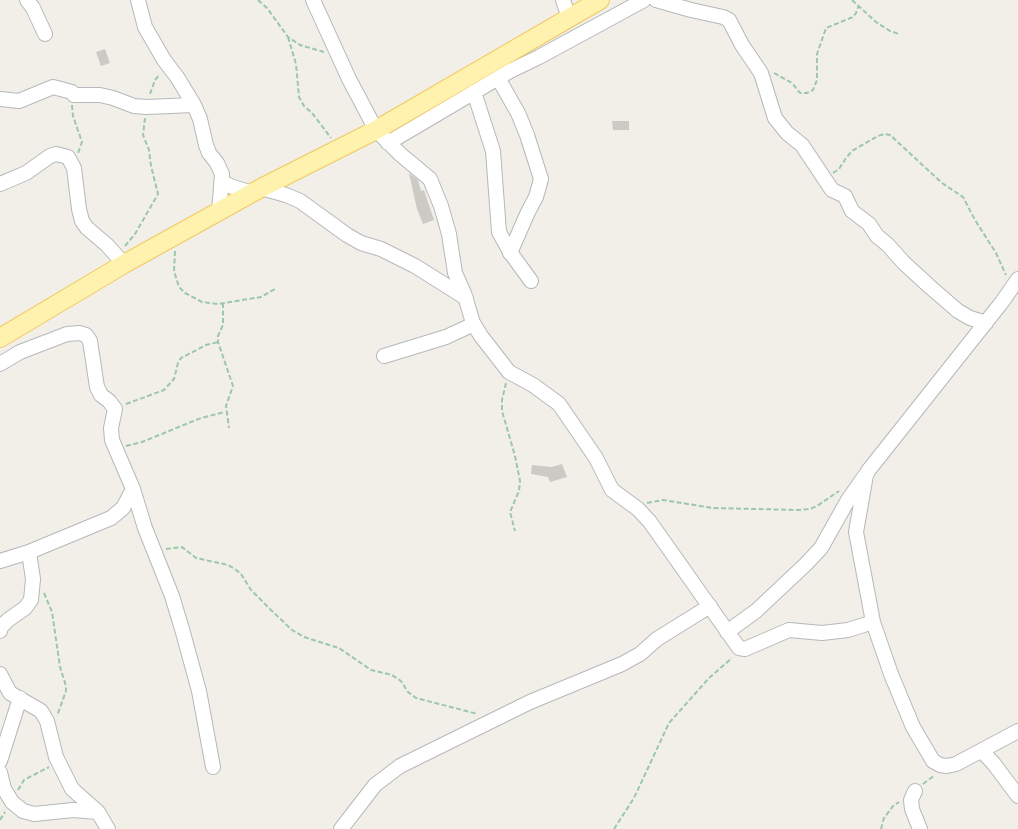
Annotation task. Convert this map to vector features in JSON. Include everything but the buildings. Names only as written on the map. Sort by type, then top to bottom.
[{"type":"main road","points":[[0,338],[120,260],[178,234],[339,148],[382,136],[600,0]]},
{"type":"street","points":[[27,0],[33,8],[45,34]]},
{"type":"street","points":[[138,0],[145,27],[194,105],[200,119],[209,153],[218,164],[222,174],[219,212]]},
{"type":"street","points":[[313,0],[339,55],[382,136],[430,179],[441,206],[449,234],[455,273],[466,298],[474,324],[494,354],[509,372],[534,385],[556,401],[596,458],[612,490],[643,513],[734,641]]},
{"type":"street","points":[[563,0],[569,18]]},
{"type":"street","points":[[382,136],[474,92],[644,0]]},
{"type":"street","points":[[656,0],[727,19],[732,24],[742,45],[759,68],[766,84],[775,118],[787,133],[802,145],[834,191],[846,197],[852,211],[869,224],[877,236],[929,286],[958,311],[970,318],[986,323]]},
{"type":"street","points":[[498,78],[528,135],[540,179],[536,197],[510,253]]},
{"type":"street","points":[[0,99],[19,101],[53,87],[72,92],[74,95],[113,98],[134,106],[194,105]]},
{"type":"street","points":[[474,92],[493,151],[499,232],[510,253],[531,281]]},
{"type":"street","points":[[0,184],[26,174],[43,160],[56,154],[68,158],[76,178],[82,221],[120,260]]},
{"type":"street","points":[[222,181],[230,186],[286,195],[300,201],[347,235],[415,266],[466,298]]},
{"type":"street","points":[[734,641],[756,611],[806,564],[820,548],[848,500],[866,475],[1017,281]]},
{"type":"street","points":[[384,356],[446,337],[474,324]]},
{"type":"street","points":[[0,364],[20,352],[67,334],[79,333],[86,335],[90,341],[97,386],[101,395],[109,401],[114,409],[111,428],[114,445],[133,489],[172,596],[199,691],[212,767]]},
{"type":"street","points":[[866,475],[856,532],[872,622],[913,727],[933,761],[947,766],[956,764],[1018,731]]},
{"type":"street","points":[[0,561],[29,552],[111,518],[123,508],[133,489]]},
{"type":"street","points":[[0,631],[1,626],[25,608],[31,600],[33,579],[29,552]]},
{"type":"street","points":[[341,829],[375,785],[388,774],[418,756],[530,702],[622,664],[640,654],[657,640],[710,606]]},
{"type":"street","points":[[734,641],[789,630],[822,632],[848,630],[872,622]]},
{"type":"street","points":[[0,674],[10,693],[41,711],[49,729],[58,762],[72,789],[98,812],[108,829]]},
{"type":"street","points":[[0,761],[20,698]]},
{"type":"street","points":[[982,751],[1018,796]]},
{"type":"street","points":[[0,772],[4,789],[12,802],[23,811],[34,814],[73,810],[98,812]]},
{"type":"street","points":[[914,791],[911,800],[912,809],[920,829]]},
{"type":"path","points":[[258,0],[267,8],[288,37],[296,64],[299,97],[304,106],[312,113],[339,148]]},
{"type":"path","points":[[852,0],[890,31],[899,34]]},
{"type":"path","points":[[759,68],[792,82],[800,93],[807,93],[812,90],[817,80],[817,54],[826,28],[853,17],[858,6]]},
{"type":"path","points":[[288,37],[300,45],[339,55]]},
{"type":"path","points":[[120,260],[158,194],[151,166],[150,150],[143,135],[146,107],[155,80],[167,64]]},
{"type":"path","points":[[72,92],[72,109],[82,144],[72,164]]},
{"type":"path","points":[[821,174],[836,172],[852,151],[878,136],[890,135],[942,183],[963,196],[975,220],[992,245],[1006,276],[1017,281]]},
{"type":"path","points":[[178,234],[174,271],[179,287],[185,293],[202,302],[223,303],[261,297],[275,289]]},
{"type":"path","points":[[223,303],[223,324],[218,336],[218,342],[233,386],[225,412],[229,428]]},
{"type":"path","points":[[114,409],[164,390],[174,379],[181,358],[206,345],[218,342]]},
{"type":"path","points":[[509,372],[502,406],[520,481],[519,491],[510,512],[514,530]]},
{"type":"path","points":[[114,445],[131,445],[142,442],[201,418],[225,412]]},
{"type":"path","points":[[633,505],[664,500],[713,508],[798,510],[817,506],[840,491]]},
{"type":"path","points":[[155,553],[169,547],[182,547],[196,558],[228,565],[241,574],[251,590],[292,630],[304,637],[339,648],[371,670],[392,675],[401,681],[408,692],[416,698],[466,710],[494,720]]},
{"type":"path","points":[[33,579],[47,599],[52,612],[60,666],[66,686],[59,713],[49,729]]},
{"type":"path","points":[[614,829],[634,798],[670,723],[709,678],[734,641]]},
{"type":"path","points":[[12,802],[24,780],[58,762]]}]
